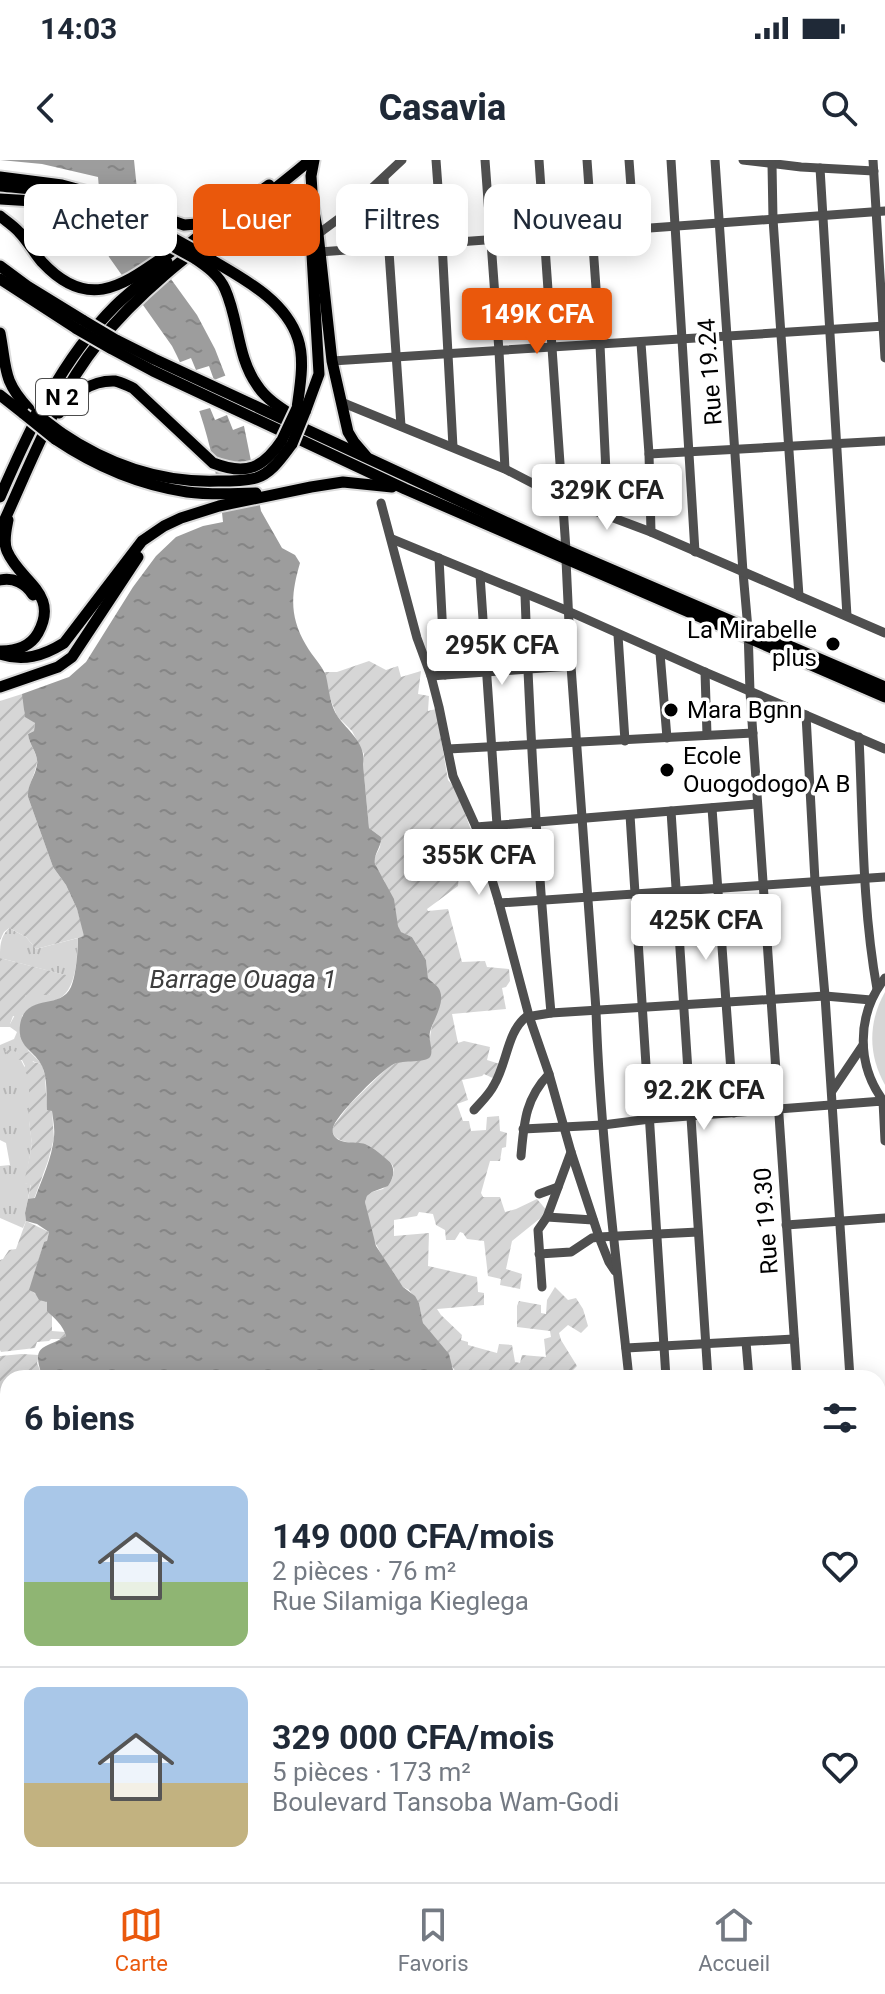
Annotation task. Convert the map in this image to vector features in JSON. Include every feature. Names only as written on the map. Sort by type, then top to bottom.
[{"type":"main road","points":[[268,184],[301,160]]},
{"type":"main road","points":[[312,160],[312,184]]},
{"type":"main road","name":"N 2","points":[[0,497],[30,429],[60,374],[130,291],[312,160]]},
{"type":"main road","points":[[0,177],[54,184]]},
{"type":"main road","points":[[0,186],[24,189]]},
{"type":"main road","points":[[0,199],[24,200]]},
{"type":"main road","points":[[0,216],[20,232],[42,262],[62,279],[81,289],[96,291],[130,291],[193,241]]},
{"type":"main road","points":[[197,256],[245,281],[276,304],[290,322],[298,340],[301,410]]},
{"type":"main road","points":[[197,256],[225,288],[247,368],[258,387],[269,399],[324,438]]},
{"type":"main road","points":[[58,436],[107,460],[175,479],[215,481],[255,473],[287,442],[319,374],[312,256]]},
{"type":"main road","points":[[319,256],[332,361],[348,432],[369,459]]},
{"type":"main road","points":[[0,266],[80,325]]},
{"type":"main road","points":[[0,279],[183,385],[405,489],[566,555],[885,697]]},
{"type":"main road","name":"N 2","points":[[0,530],[41,440],[76,374],[130,291]]},
{"type":"main road","points":[[0,333],[6,373],[26,412]]},
{"type":"main road","points":[[113,344],[236,397],[566,555]]},
{"type":"main road","points":[[41,440],[64,406],[80,391],[95,384],[116,381],[133,388],[213,463],[255,473]]},
{"type":"main road","points":[[0,395],[102,467],[139,481],[220,500]]},
{"type":"main road","points":[[0,652],[16,658],[32,658],[51,652],[64,643],[142,541],[164,526],[220,500],[343,482],[405,489]]},
{"type":"main road","points":[[0,652],[17,650],[33,641],[43,618],[44,601],[5,548],[10,509]]},
{"type":"main road","points":[[0,687],[58,667],[72,657],[133,563],[164,526]]},
{"type":"main road","points":[[0,580],[18,581],[30,590],[36,602],[37,615],[29,634],[17,642],[0,644]]},
{"type":"main road","points":[[748,634],[885,687]]},
{"type":"street","points":[[320,233],[402,160]]},
{"type":"street","points":[[436,160],[438,184]]},
{"type":"street","points":[[485,160],[487,184]]},
{"type":"street","points":[[539,160],[541,184]]},
{"type":"street","points":[[587,160],[589,184]]},
{"type":"street","points":[[629,160],[631,184]]},
{"type":"street","points":[[671,160],[695,552]]},
{"type":"street","name":"Rue 19.24","points":[[715,160],[748,634]]},
{"type":"street","points":[[743,160],[874,171]]},
{"type":"street","points":[[873,160],[880,211],[885,358]]},
{"type":"street","points":[[772,164],[773,219],[799,596]]},
{"type":"street","points":[[820,168],[847,616]]},
{"type":"street","points":[[384,179],[384,184]]},
{"type":"street","points":[[651,228],[880,211]]},
{"type":"street","points":[[390,256],[401,426]]},
{"type":"street","points":[[443,256],[453,447]]},
{"type":"street","points":[[492,256],[505,469]]},
{"type":"street","points":[[546,256],[596,1010],[597,1065],[628,1370]]},
{"type":"street","points":[[594,256],[608,515]]},
{"type":"street","points":[[332,361],[884,326]]},
{"type":"street","points":[[641,343],[651,532]]},
{"type":"street","points":[[341,402],[505,469],[563,499],[651,532],[885,633]]},
{"type":"street","points":[[649,454],[885,441]]},
{"type":"street","points":[[381,503],[417,638],[431,676],[453,776],[476,827],[529,1016],[593,1220],[609,1262],[617,1274]]},
{"type":"street","points":[[392,539],[568,611],[885,749]]},
{"type":"street","points":[[439,558],[445,675]]},
{"type":"street","points":[[480,575],[497,825]]},
{"type":"street","points":[[525,595],[540,900],[551,1013]]},
{"type":"street","name":"Rue 19.30","points":[[748,634],[796,1370]]},
{"type":"street","points":[[618,635],[625,741]]},
{"type":"street","points":[[660,653],[667,738]]},
{"type":"street","points":[[431,676],[571,666]]},
{"type":"street","points":[[705,672],[707,735]]},
{"type":"street","points":[[806,715],[849,1370]]},
{"type":"street","points":[[448,749],[753,733]]},
{"type":"street","points":[[859,737],[871,954],[877,989]]},
{"type":"street","points":[[476,827],[757,804]]},
{"type":"street","points":[[712,808],[734,1113]]},
{"type":"street","points":[[671,811],[708,1370]]},
{"type":"street","points":[[630,815],[666,1370]]},
{"type":"street","points":[[499,903],[885,877]]},
{"type":"street","points":[[885,978],[871,1000],[865,1019],[863,1045],[870,1077],[884,1102],[885,1141]]},
{"type":"street","points":[[474,1110],[495,1085],[515,1031],[523,1018],[529,1016],[825,996],[871,1000]]},
{"type":"street","points":[[832,1091],[863,1045]]},
{"type":"street","points":[[521,1156],[525,1115],[540,1083],[549,1074]]},
{"type":"street","points":[[523,1129],[884,1102]]},
{"type":"street","points":[[542,1287],[538,1230],[547,1217],[571,1152]]},
{"type":"street","points":[[539,1194],[558,1187]]},
{"type":"street","points":[[547,1217],[593,1220]]},
{"type":"street","points":[[786,1225],[885,1218]]},
{"type":"street","points":[[539,1254],[571,1252],[592,1238],[599,1237],[698,1232]]},
{"type":"street","points":[[626,1348],[794,1339]]},
{"type":"street","points":[[746,1342],[748,1370]]},
{"type":"green space","points":[[369,661],[386,670],[398,666],[401,677],[421,671],[418,694],[429,696],[428,711],[436,709],[448,780],[457,790],[473,836],[444,859],[452,874],[459,875],[458,886],[427,909],[448,909],[462,962],[485,961],[487,967],[509,969],[510,981],[502,988],[506,1009],[452,1014],[458,1043],[464,1041],[490,1047],[487,1060],[503,1065],[497,1080],[484,1074],[462,1080],[468,1100],[457,1104],[463,1121],[469,1121],[471,1131],[486,1130],[487,1117],[499,1116],[500,1131],[507,1133],[506,1147],[502,1148],[500,1161],[490,1161],[481,1193],[483,1197],[500,1197],[505,1212],[537,1199],[548,1212],[512,1241],[506,1269],[522,1274],[520,1289],[500,1285],[501,1279],[488,1276],[484,1241],[467,1239],[460,1232],[455,1240],[446,1240],[445,1230],[436,1225],[433,1214],[419,1212],[417,1216],[394,1220],[394,1236],[429,1233],[428,1266],[477,1277],[478,1292],[484,1293],[484,1305],[437,1309],[468,1345],[497,1353],[499,1344],[512,1345],[515,1362],[520,1363],[522,1355],[546,1357],[544,1339],[551,1337],[550,1331],[517,1327],[519,1301],[541,1305],[541,1313],[546,1314],[547,1300],[555,1287],[568,1300],[576,1298],[588,1326],[581,1333],[568,1325],[559,1333],[577,1366],[573,1370],[455,1370],[423,1323],[419,1303],[385,1262],[372,1236],[365,1202],[367,1196],[383,1189],[392,1179],[393,1166],[371,1148],[342,1141],[332,1131],[350,1104],[388,1067],[431,1053],[433,1022],[440,1003],[428,978],[426,960],[412,937],[400,932],[384,880],[377,871],[374,859],[381,837],[369,828],[364,754],[352,731],[337,716],[327,690],[324,672],[337,672]]},
{"type":"green space","points":[[22,694],[24,713],[35,723],[34,731],[28,734],[37,759],[28,797],[53,867],[66,885],[85,936],[36,949],[26,937],[9,928],[0,940],[0,701]]},
{"type":"green space","points":[[9,928],[26,937],[36,949],[78,938],[74,974],[68,990],[56,1000],[34,1006],[22,1016],[28,1050],[42,1064],[10,1050],[21,1060],[29,1076],[32,1144],[25,1183],[31,1184],[23,1228],[0,1218],[0,1166],[10,1165],[6,1143],[0,1140],[0,1045],[14,1039],[17,1032],[10,1027],[0,1027],[0,1024],[10,1024],[26,995],[49,995],[65,975],[0,958],[2,938]]},
{"type":"green space","points":[[0,958],[66,975],[65,988],[49,995],[26,995],[17,1017],[13,1016],[10,1024],[0,1024]]},
{"type":"green space","points":[[885,992],[885,1085],[875,1062],[872,1038],[875,1015]]},
{"type":"green space","points":[[10,1049],[20,1054],[30,1052],[33,1062],[42,1064],[47,1109],[52,1111],[54,1138],[34,1199],[28,1199],[31,1185],[24,1183],[32,1145],[29,1088],[24,1086],[24,1079],[28,1076],[22,1060],[11,1059],[5,1051]]},
{"type":"green space","points":[[26,1221],[49,1232],[30,1290],[47,1302],[47,1310],[52,1315],[52,1331],[65,1332],[66,1336],[64,1339],[37,1342],[35,1348],[1,1352],[0,1260],[9,1250],[16,1249]]},
{"type":"green space","points":[[39,1355],[37,1363],[40,1370],[0,1370],[0,1356]]},
{"type":"water","name":"Barrage Ouaga 1","points":[[0,160],[134,160],[136,184],[99,184],[98,177],[42,164]]},
{"type":"water","name":"Barrage Ouaga 1","points":[[154,256],[197,315],[215,349],[243,421],[261,511],[282,548],[295,555],[300,563],[293,605],[300,634],[326,676],[335,713],[362,750],[369,828],[381,837],[375,864],[394,899],[401,932],[412,937],[426,960],[428,978],[438,987],[441,996],[430,1032],[430,1057],[388,1068],[344,1111],[333,1132],[341,1141],[368,1146],[392,1165],[393,1174],[388,1186],[372,1192],[365,1202],[376,1246],[403,1287],[415,1296],[423,1323],[449,1354],[453,1370],[40,1370],[39,1367],[41,1349],[66,1336],[61,1325],[47,1311],[47,1302],[39,1300],[29,1290],[49,1232],[26,1221],[25,1213],[28,1199],[35,1198],[46,1168],[53,1145],[54,1127],[52,1111],[47,1110],[44,1071],[21,1039],[20,1025],[29,1009],[66,994],[74,976],[78,938],[84,936],[77,909],[53,867],[28,797],[37,761],[28,734],[34,731],[35,723],[25,717],[22,694],[69,677],[86,662],[133,587],[156,556],[176,537],[223,522],[206,432],[182,367],[172,346],[109,257]]},
{"type":"pier","points":[[191,358],[196,370],[209,366],[214,380],[227,375],[246,425],[233,430],[227,415],[215,420],[210,408],[196,412],[178,363]]},
{"type":"place","name":"La Mirabelle plus","points":[[833,644]]},
{"type":"place","name":"Mara Bgnn","points":[[671,710]]},
{"type":"place","name":"Ecole Ouogodogo A B","points":[[667,770]]}]
